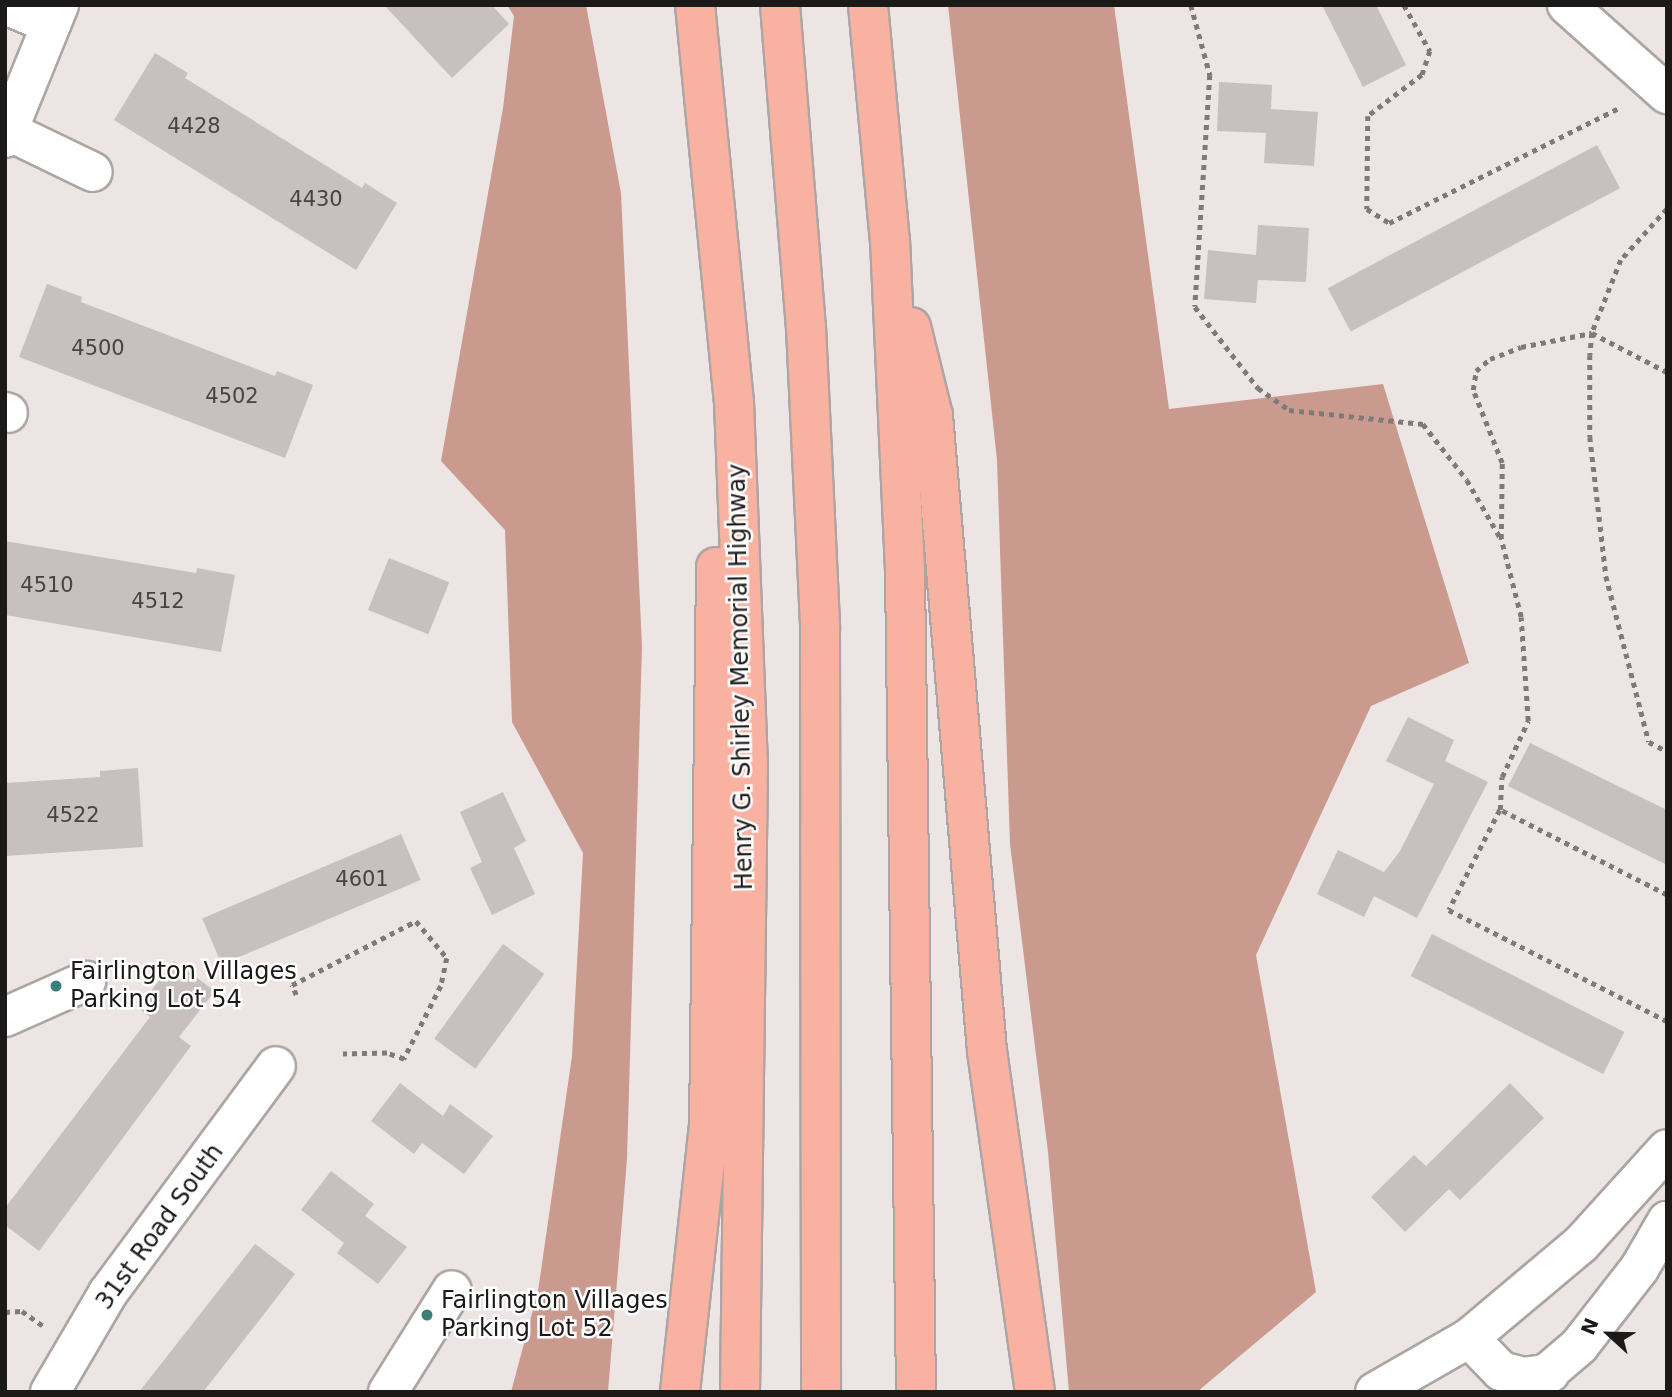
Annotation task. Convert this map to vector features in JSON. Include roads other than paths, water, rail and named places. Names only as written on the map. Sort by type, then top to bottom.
[{"type":"highway","name":"Henry G. Shirley Memorial Highway","points":[[695,5],[734,402],[748,764],[740,1392]]},
{"type":"highway","points":[[780,5],[806,327],[820,629],[821,1392]]},
{"type":"highway","points":[[868,5],[891,240],[909,713],[916,1392]]},
{"type":"highway","points":[[680,1392],[709,1126],[717,229]]},
{"type":"highway","points":[[891,240],[933,416],[987,1051],[1035,1392]]},
{"type":"street","points":[[5,5],[55,15],[7,135],[93,172]]},
{"type":"street","points":[[1567,5],[1667,94]]},
{"type":"street","points":[[5,1017],[86,981]]},
{"type":"street","name":"31st Road South","points":[[50,1392],[108,1293],[276,1066]]},
{"type":"street","points":[[1376,1392],[1469,1338],[1581,1244],[1667,1149]]},
{"type":"street","points":[[1469,1338],[1501,1371],[1537,1383],[1639,1269],[1667,1221]]},
{"type":"street","points":[[388,1392],[452,1290]]},
{"type":"place","name":"Fairlington Villages Parking Lot 54","points":[[56,986]]},
{"type":"place","name":"Fairlington Villages Parking Lot 52","points":[[427,1315]]}]
